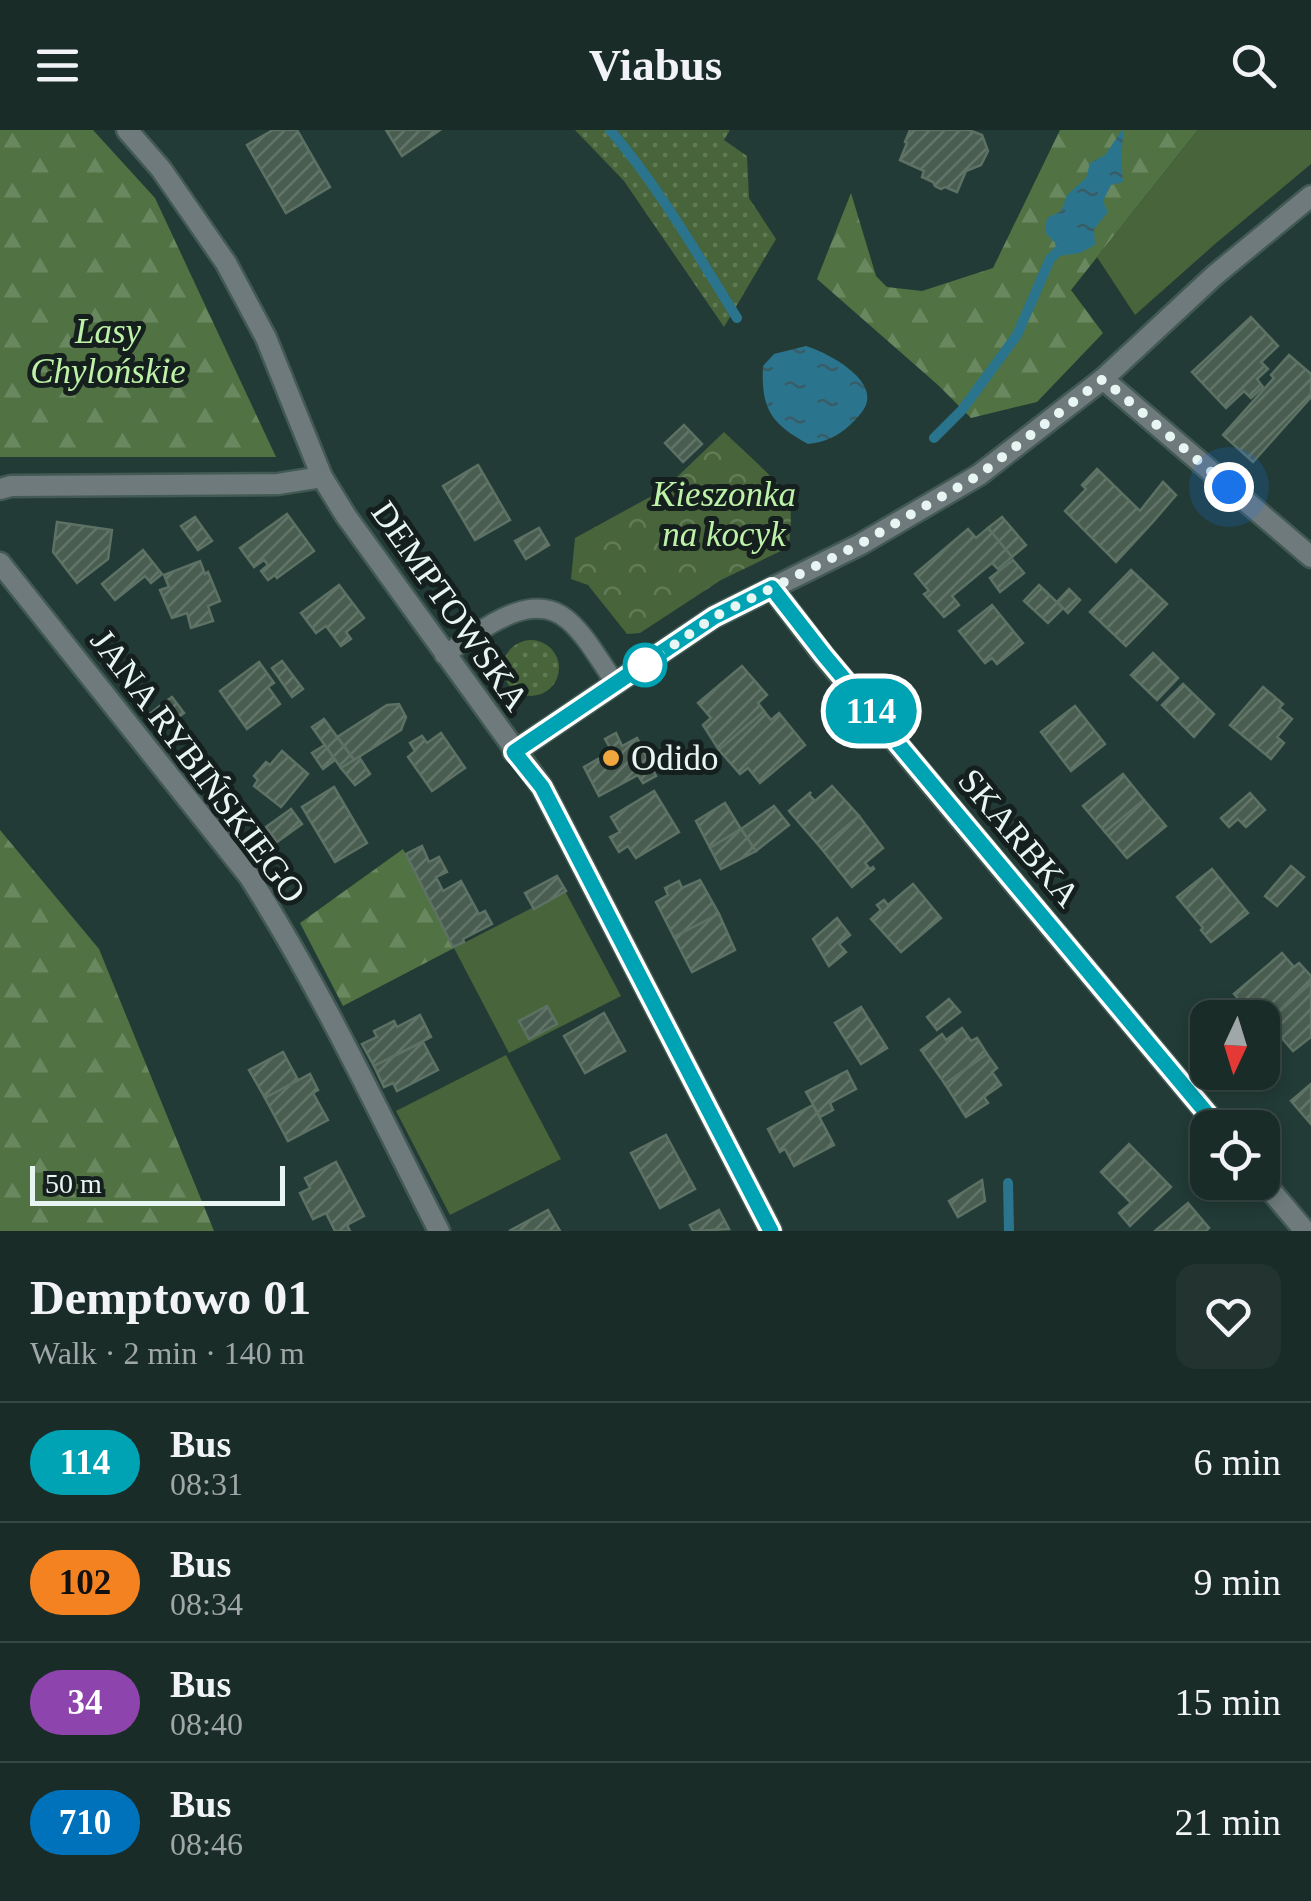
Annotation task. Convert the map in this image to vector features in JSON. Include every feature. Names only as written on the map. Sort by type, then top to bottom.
[{"type":"street","name":"DEMPTOWSKA","points":[[126,130],[161,169],[226,263],[266,338],[322,477],[346,516],[542,787],[771,1231]]},
{"type":"street","points":[[514,752],[714,617],[860,544],[979,475],[1103,379],[1215,276],[1311,196]]},
{"type":"street","points":[[1103,379],[1311,557]]},
{"type":"street","points":[[0,489],[278,484],[322,477]]},
{"type":"street","name":"JANA RYBIŃSKIEGO","points":[[0,563],[249,876],[332,1019],[439,1231]]},
{"type":"street","name":"SKARBKA","points":[[772,588],[1204,1110]]},
{"type":"street","points":[[1279,1200],[1305,1231]]},
{"type":"lane","points":[[444,655],[506,616],[526,609],[548,610],[567,618],[616,684]]},
{"type":"green space","name":"Lasy Chylońskie","points":[[0,130],[93,130],[155,198],[276,457],[0,457]]},
{"type":"green space","points":[[575,130],[730,130],[724,140],[747,156],[749,198],[776,239],[724,327],[624,181]]},
{"type":"green space","points":[[1060,130],[1198,130],[1071,290],[1103,333],[1037,402],[971,418],[817,279],[851,193],[876,276],[887,287],[922,291],[993,268]]},
{"type":"green space","points":[[1198,130],[1311,130],[1311,164],[1135,315],[1097,257]]},
{"type":"green space","name":"Kieszonka na kocyk","points":[[724,432],[786,497],[791,510],[789,547],[721,580],[640,633],[627,634],[588,585],[571,579],[575,538],[659,492],[658,487],[678,476]]},
{"type":"green space","points":[[531,640],[551,648],[559,668],[551,688],[531,696],[511,688],[503,668],[511,648]]},
{"type":"green space","points":[[0,830],[99,949],[214,1231],[0,1231]]},
{"type":"green space","points":[[403,849],[454,948],[343,1006],[300,923]]},
{"type":"green space","points":[[565,891],[621,996],[509,1053],[454,948]]},
{"type":"green space","points":[[506,1055],[561,1159],[450,1215],[396,1111]]},
{"type":"water","points":[[1122,130],[1123,182],[1111,185],[1103,201],[1108,212],[1094,229],[1095,245],[1080,253],[1059,256],[1055,243],[1045,232],[1047,218],[1061,211],[1067,195],[1086,178],[1090,163],[1105,155]]},
{"type":"water","points":[[806,346],[848,368],[864,386],[867,397],[864,409],[845,429],[808,444],[770,413],[763,381],[763,366],[774,354]]},
{"type":"building","points":[[273,130],[297,130],[330,187],[286,213],[247,145]]},
{"type":"building","points":[[386,130],[440,130],[402,156]]},
{"type":"building","points":[[910,130],[969,130],[982,135],[988,151],[981,165],[966,171],[957,192],[941,189],[922,177],[924,171],[900,160]]},
{"type":"building","points":[[1251,317],[1278,346],[1261,362],[1268,369],[1257,379],[1263,387],[1251,398],[1244,391],[1226,408],[1192,372]]},
{"type":"building","points":[[1289,355],[1311,374],[1311,397],[1253,462],[1223,435],[1274,378],[1271,375]]},
{"type":"building","points":[[684,425],[702,444],[683,462],[665,443]]},
{"type":"building","points":[[478,465],[510,520],[475,540],[443,486]]},
{"type":"building","points":[[1097,469],[1140,511],[1163,482],[1176,495],[1116,562],[1065,511],[1086,489],[1082,485]]},
{"type":"building","points":[[287,514],[314,551],[277,578],[275,575],[268,580],[261,571],[268,565],[264,560],[254,567],[240,548]]},
{"type":"building","points":[[195,517],[212,541],[198,550],[181,526]]},
{"type":"building","points":[[1002,517],[1026,545],[1012,557],[988,528]]},
{"type":"building","points":[[57,522],[112,530],[108,559],[77,583],[53,552]]},
{"type":"building","points":[[539,528],[549,545],[526,559],[515,541]]},
{"type":"building","points":[[988,528],[1012,557],[998,569],[992,563],[952,596],[959,605],[944,617],[924,594],[929,591],[915,574],[968,529],[976,538]]},
{"type":"building","points":[[143,550],[162,574],[151,583],[145,576],[115,600],[102,584]]},
{"type":"building","points":[[1013,560],[1024,573],[1000,592],[990,578]]},
{"type":"building","points":[[200,561],[220,601],[208,606],[213,621],[191,628],[187,613],[172,618],[160,590],[169,587],[164,575]]},
{"type":"building","points":[[1131,570],[1167,604],[1126,646],[1090,612]]},
{"type":"building","points":[[339,585],[364,618],[346,632],[351,639],[341,646],[326,626],[316,633],[301,613]]},
{"type":"building","points":[[1039,585],[1063,608],[1048,623],[1024,601]]},
{"type":"building","points":[[1069,589],[1080,600],[1068,613],[1057,602]]},
{"type":"building","points":[[992,605],[1023,643],[997,664],[992,658],[985,663],[959,631]]},
{"type":"building","points":[[1153,653],[1178,678],[1157,700],[1131,675]]},
{"type":"building","points":[[282,661],[303,689],[292,697],[272,668]]},
{"type":"building","points":[[259,662],[274,683],[268,687],[280,704],[247,729],[220,691]]},
{"type":"building","points":[[742,666],[767,695],[758,703],[764,711],[719,750],[703,725],[711,718],[698,703]]},
{"type":"building","points":[[1183,684],[1214,714],[1194,737],[1162,705]]},
{"type":"building","points":[[1263,687],[1283,704],[1279,708],[1292,719],[1277,737],[1284,743],[1271,759],[1230,725]]},
{"type":"building","points":[[172,697],[184,713],[160,731],[148,715]]},
{"type":"building","points":[[399,704],[406,717],[401,730],[354,760],[337,737],[387,705]]},
{"type":"building","points":[[1075,706],[1105,744],[1071,771],[1041,732]]},
{"type":"building","points":[[764,711],[771,720],[779,713],[805,745],[760,783],[748,768],[740,774],[719,750]]},
{"type":"building","points":[[324,719],[354,760],[341,768],[312,727]]},
{"type":"building","points":[[441,733],[465,768],[432,791],[408,757],[415,751],[410,743],[422,736],[427,743]]},
{"type":"building","points":[[616,733],[622,746],[637,738],[656,776],[643,783],[638,775],[599,796],[584,767],[612,751],[605,739]]},
{"type":"building","points":[[325,745],[335,760],[323,769],[312,753]]},
{"type":"building","points":[[282,751],[308,774],[281,807],[254,786],[258,780],[254,776]]},
{"type":"building","points":[[359,757],[370,774],[355,785],[341,768]]},
{"type":"building","points":[[1123,774],[1144,800],[1105,832],[1083,806]]},
{"type":"building","points":[[832,786],[859,816],[821,848],[789,811],[811,792],[809,795],[815,801]]},
{"type":"building","points":[[334,787],[367,843],[335,862],[302,807]]},
{"type":"building","points":[[654,791],[679,832],[636,858],[628,846],[619,852],[610,837],[620,832],[611,817]]},
{"type":"building","points":[[1250,793],[1265,810],[1246,827],[1238,819],[1229,827],[1221,818]]},
{"type":"building","points":[[1144,800],[1166,826],[1127,858],[1105,832]]},
{"type":"building","points":[[725,803],[741,829],[710,848],[696,821]]},
{"type":"building","points":[[774,806],[789,825],[756,851],[741,829]]},
{"type":"building","points":[[291,809],[302,824],[277,842],[266,827]]},
{"type":"building","points":[[859,816],[883,848],[865,863],[874,869],[852,887],[821,848]]},
{"type":"building","points":[[741,829],[756,851],[721,869],[710,848]]},
{"type":"building","points":[[422,846],[429,862],[439,857],[447,872],[436,877],[443,891],[461,881],[479,914],[485,911],[492,924],[453,947],[406,854]]},
{"type":"building","points":[[1291,866],[1304,877],[1277,906],[1265,896]]},
{"type":"building","points":[[1212,869],[1248,913],[1211,942],[1177,897]]},
{"type":"building","points":[[557,876],[566,891],[534,909],[525,893]]},
{"type":"building","points":[[700,880],[719,914],[674,937],[656,902],[668,895],[665,888],[679,881],[682,888]]},
{"type":"building","points":[[913,884],[941,918],[901,952],[871,919],[881,910],[877,905],[884,900],[888,905]]},
{"type":"building","points":[[719,914],[735,950],[692,972],[674,937]]},
{"type":"building","points":[[837,918],[850,935],[839,944],[846,952],[829,966],[813,939]]},
{"type":"building","points":[[1282,953],[1294,967],[1299,963],[1311,976],[1311,983],[1280,1011],[1280,1000],[1239,1000],[1234,994]]},
{"type":"building","points":[[1311,983],[1311,1037],[1293,1051],[1280,1036],[1280,1011]]},
{"type":"building","points":[[949,999],[960,1012],[937,1030],[927,1017]]},
{"type":"building","points":[[547,1006],[557,1024],[529,1039],[519,1021]]},
{"type":"building","points":[[861,1007],[887,1048],[861,1064],[835,1023]]},
{"type":"building","points":[[604,1013],[625,1051],[585,1073],[564,1036]]},
{"type":"building","points":[[420,1015],[431,1037],[374,1066],[362,1044],[377,1037],[374,1031],[394,1021],[397,1027]]},
{"type":"building","points":[[962,1028],[971,1041],[977,1038],[987,1054],[945,1084],[921,1050],[942,1034],[946,1040]]},
{"type":"building","points":[[423,1042],[438,1070],[397,1091],[393,1083],[384,1087],[374,1066]]},
{"type":"building","points":[[283,1052],[298,1080],[265,1098],[249,1070]]},
{"type":"building","points":[[987,1054],[997,1068],[992,1072],[1001,1085],[984,1097],[988,1103],[966,1117],[945,1084]]},
{"type":"building","points":[[847,1071],[856,1089],[830,1103],[833,1110],[820,1117],[806,1092]]},
{"type":"building","points":[[310,1074],[318,1090],[313,1093],[328,1120],[288,1141],[265,1098]]},
{"type":"building","points":[[1311,1084],[1311,1124],[1291,1101]]},
{"type":"building","points":[[813,1105],[834,1145],[794,1166],[785,1149],[780,1152],[768,1129]]},
{"type":"building","points":[[666,1135],[695,1189],[660,1208],[631,1153]]},
{"type":"building","points":[[1129,1144],[1171,1187],[1130,1226],[1119,1213],[1131,1203],[1101,1172]]},
{"type":"building","points":[[336,1162],[364,1216],[347,1225],[350,1231],[335,1231],[326,1213],[313,1219],[300,1193],[310,1188],[305,1178]]},
{"type":"building","points":[[982,1180],[985,1201],[958,1217],[949,1201]]},
{"type":"building","points":[[1188,1203],[1209,1228],[1206,1231],[1155,1231]]},
{"type":"building","points":[[548,1210],[560,1231],[509,1231]]},
{"type":"building","points":[[719,1210],[729,1229],[693,1231],[690,1225]]},
{"type":"waterway","points":[[610,130],[661,198],[737,318]]},
{"type":"waterway","points":[[934,438],[962,410],[1017,335],[1050,259],[1066,243]]},
{"type":"waterway","points":[[1008,1183],[1009,1231]]},
{"type":"bus line","name":"114","points":[[771,1231],[542,787],[514,752],[714,617],[772,588],[1204,1110]]},
{"type":"place","name":"Odido","points":[[611,758]]},
{"type":"route","points":[[645,665],[714,617],[860,544],[979,475],[1103,379],[1229,487]]}]
